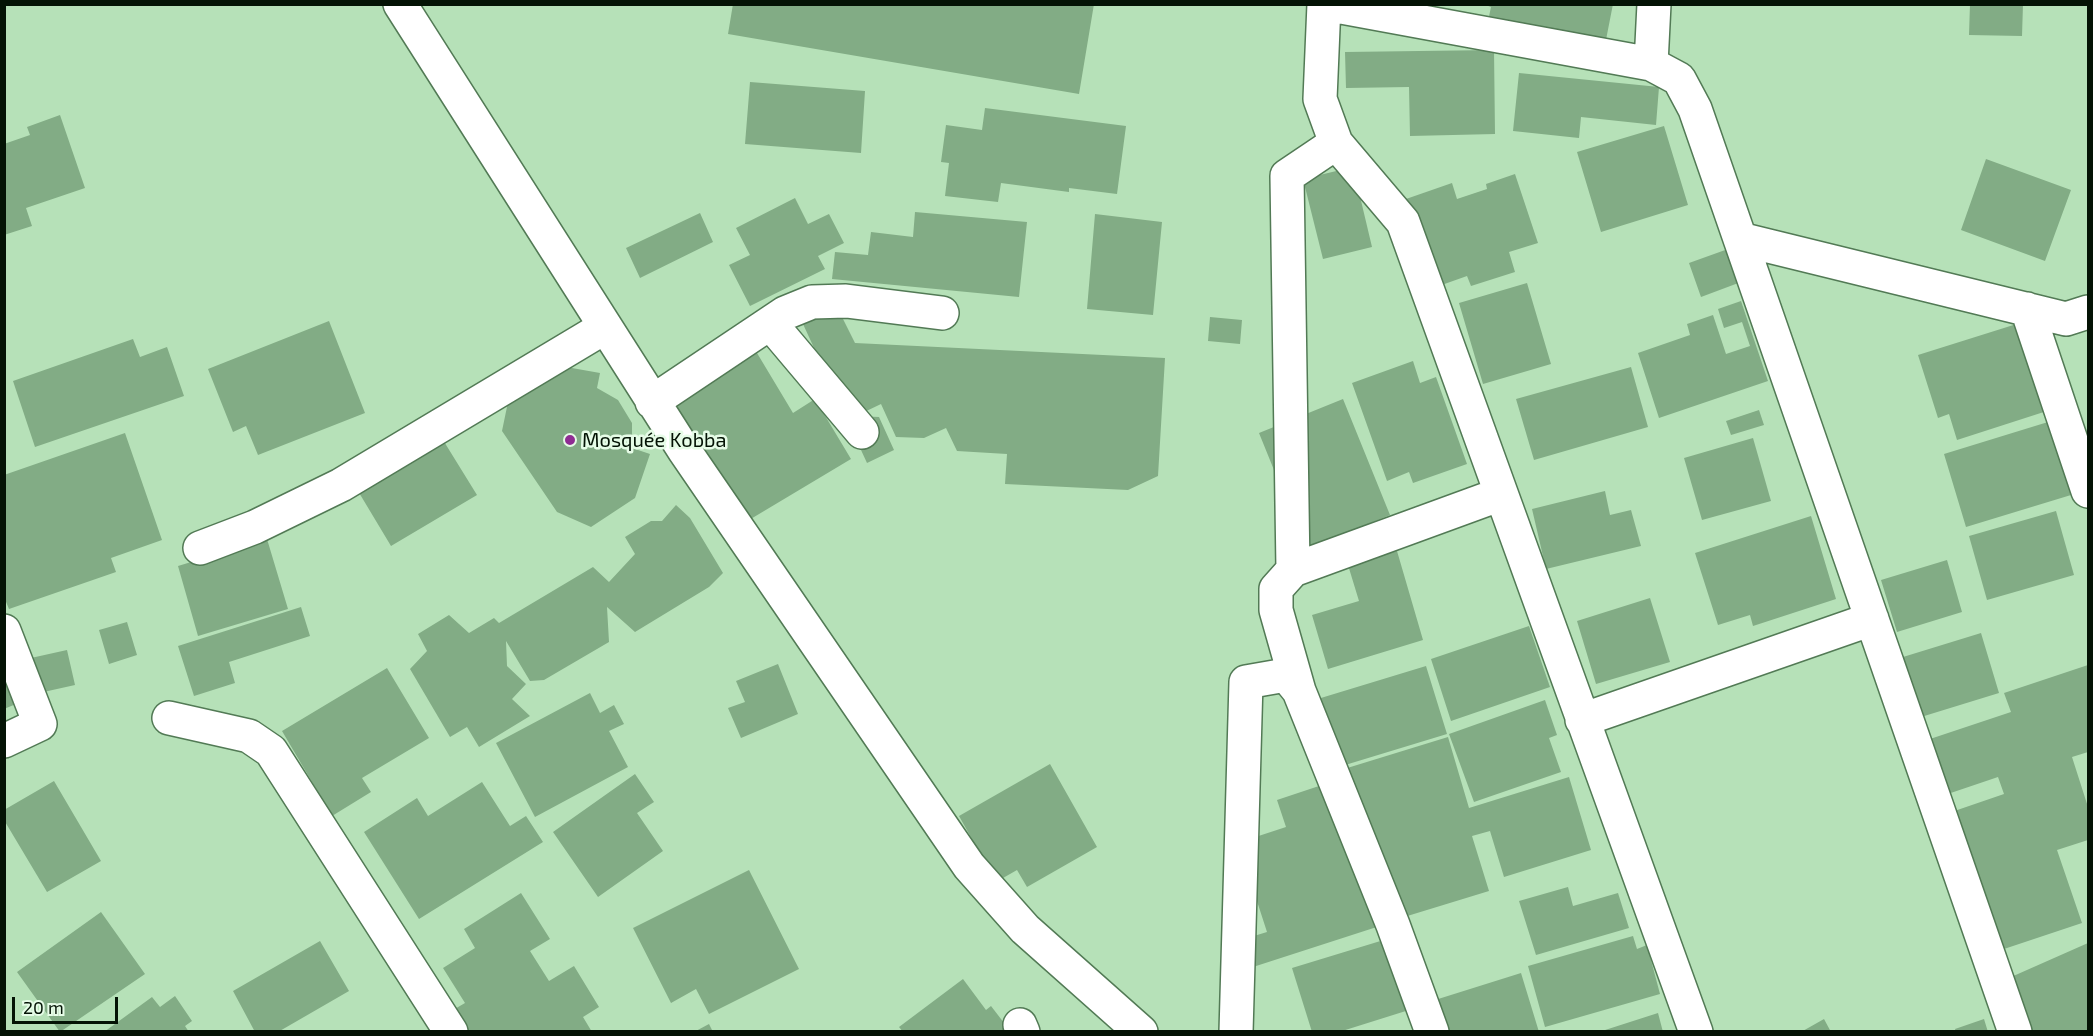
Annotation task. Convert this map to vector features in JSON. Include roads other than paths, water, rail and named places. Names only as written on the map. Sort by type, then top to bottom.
[{"type":"street","points":[[400,4],[652,402],[969,866],[1024,929],[1141,1032]]},
{"type":"street","points":[[1696,1032],[1403,222],[1336,143],[1320,99],[1324,4],[1651,64],[1679,79],[1695,109],[2015,1032]]},
{"type":"street","points":[[1651,64],[1654,4]]},
{"type":"street","points":[[1293,570],[1287,176],[1336,143]]},
{"type":"street","points":[[1740,239],[2066,319],[2088,312]]},
{"type":"street","points":[[652,402],[785,313],[812,302],[846,301],[942,313]]},
{"type":"street","points":[[2027,309],[2088,491]]},
{"type":"street","points":[[770,323],[862,432]]},
{"type":"street","points":[[200,548],[255,527],[341,485],[605,327]]},
{"type":"street","points":[[1432,1032],[1393,925],[1299,692],[1276,610],[1276,589],[1293,570],[1501,494]]},
{"type":"street","points":[[1582,720],[1872,619]]},
{"type":"street","points":[[4,631],[40,724],[4,741]]},
{"type":"street","points":[[1236,1032],[1246,682],[1286,675],[1299,692]]},
{"type":"street","points":[[169,718],[249,736],[271,751],[451,1032]]},
{"type":"place","name":"Mosquée Kobba","points":[[570,440]]}]
